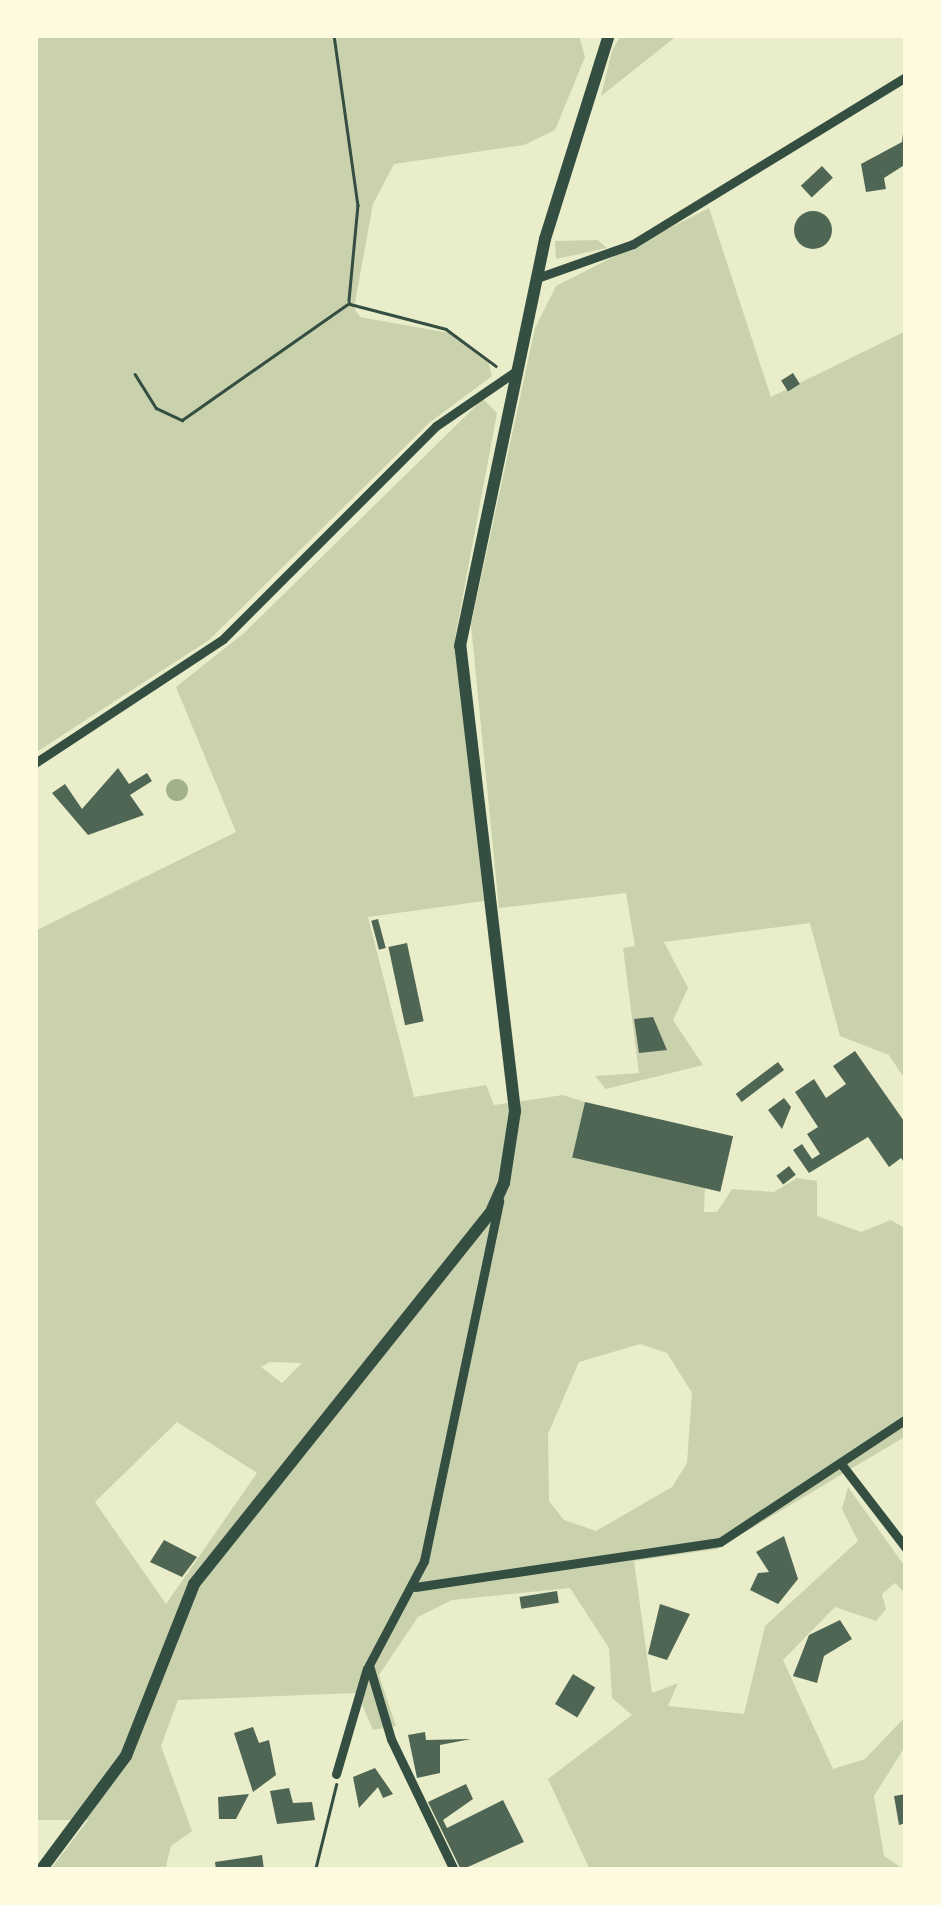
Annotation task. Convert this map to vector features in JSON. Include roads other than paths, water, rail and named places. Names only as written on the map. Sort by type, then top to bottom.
[{"type":"main road","points":[[41,1870],[126,1756],[194,1584],[499,1198],[515,1112],[460,646],[512,373],[609,35]]},
{"type":"street","points":[[537,278],[633,244],[906,77]]},
{"type":"street","points":[[35,763],[223,638],[436,426],[512,373]]},
{"type":"street","points":[[336,1774],[368,1666],[416,1587],[499,1198]]},
{"type":"street","points":[[416,1587],[720,1542],[906,1419]]},
{"type":"street","points":[[842,1464],[906,1548]]},
{"type":"street","points":[[368,1666],[391,1739],[454,1870]]}]
